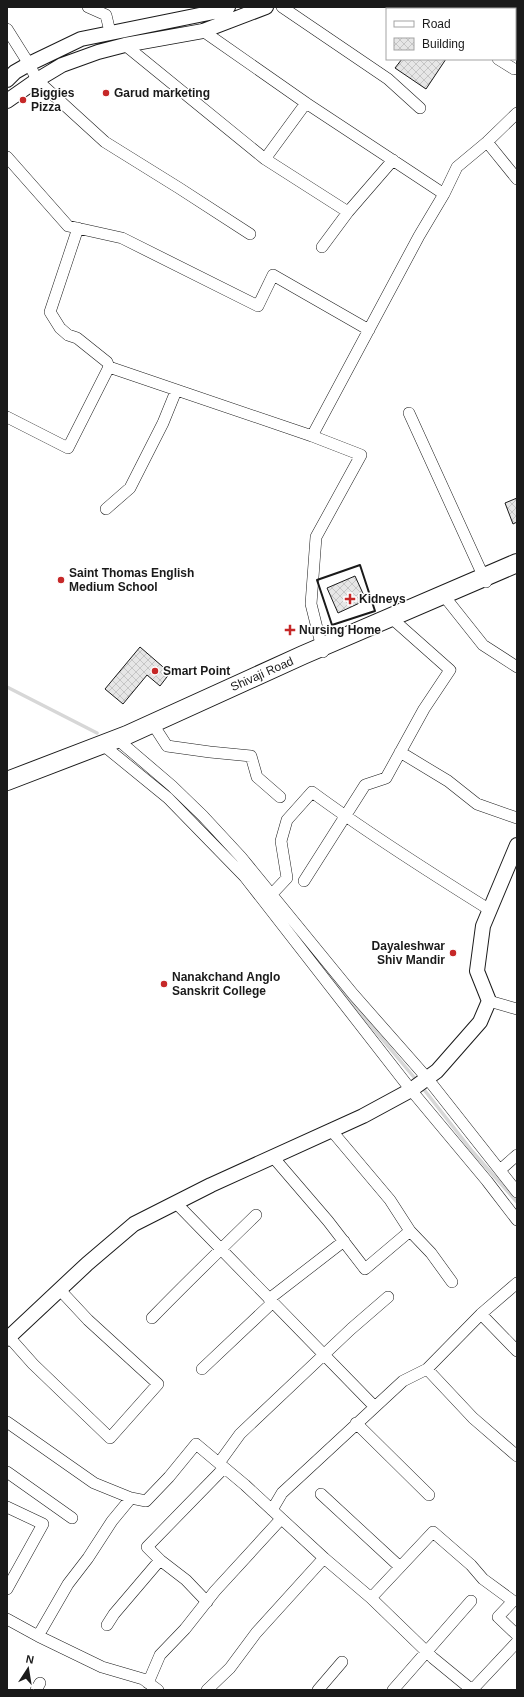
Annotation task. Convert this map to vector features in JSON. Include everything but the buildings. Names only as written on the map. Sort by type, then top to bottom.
[{"type":"main road","name":"Shivaji Road","points":[[7,781],[113,744],[322,651],[486,581],[517,564]]},
{"type":"main road","points":[[395,620],[448,601],[486,581],[517,573]]},
{"type":"main road","points":[[7,788],[113,744],[156,729],[322,651]]},
{"type":"street","points":[[88,7],[106,15],[110,32]]},
{"type":"street","points":[[7,80],[29,64],[81,39],[110,32],[158,25],[219,11],[228,7]]},
{"type":"street","points":[[7,101],[62,65],[98,52],[125,45],[203,31],[266,7]]},
{"type":"street","points":[[282,7],[388,79],[420,108]]},
{"type":"street","points":[[7,29],[29,64],[37,80],[105,142],[250,234]]},
{"type":"street","points":[[203,31],[306,103],[444,194]]},
{"type":"street","points":[[125,45],[265,159],[348,212]]},
{"type":"street","points":[[500,60],[514,69]]},
{"type":"street","points":[[265,159],[306,103]]},
{"type":"street","points":[[312,436],[368,330],[444,194],[457,167],[487,142],[517,113]]},
{"type":"street","points":[[487,142],[517,179]]},
{"type":"street","points":[[7,157],[68,226],[122,238],[258,306],[273,275],[368,330]]},
{"type":"street","points":[[322,247],[348,212],[393,160]]},
{"type":"street","points":[[78,228],[50,312],[64,332],[76,338],[107,362],[109,367],[312,436],[361,455],[316,537],[312,604],[322,651]]},
{"type":"street","points":[[7,418],[68,448],[109,367]]},
{"type":"street","points":[[106,509],[130,488],[163,423],[176,391]]},
{"type":"street","points":[[409,413],[486,581]]},
{"type":"street","points":[[448,601],[483,645],[517,667]]},
{"type":"street","points":[[304,881],[365,786],[386,778],[424,708],[450,670],[395,620]]},
{"type":"street","points":[[156,729],[167,746],[251,756],[257,777],[280,797]]},
{"type":"street","points":[[113,744],[172,786],[203,816],[241,857],[353,994],[427,1079],[517,1192]]},
{"type":"street","points":[[113,744],[245,877],[517,1220]]},
{"type":"street","points":[[400,752],[448,781],[478,804],[517,818]]},
{"type":"street","points":[[272,894],[287,878],[281,841],[287,820],[312,792],[426,870],[490,910]]},
{"type":"street","points":[[60,1290],[88,1320],[158,1384],[110,1438],[8,1338],[87,1264],[134,1224],[273,1157],[363,1116],[413,1089],[437,1071],[480,1022],[489,1001],[477,971],[483,926],[516,850]]},
{"type":"street","points":[[489,1001],[517,1010]]},
{"type":"street","points":[[332,1130],[390,1200],[410,1231],[431,1253],[452,1282]]},
{"type":"street","points":[[500,1170],[517,1155]]},
{"type":"street","points":[[273,1157],[328,1221],[365,1269],[410,1231]]},
{"type":"street","points":[[176,1203],[324,1353],[374,1406]]},
{"type":"street","points":[[152,1318],[200,1268],[221,1250],[256,1215]]},
{"type":"street","points":[[202,1369],[271,1300],[344,1241]]},
{"type":"street","points":[[272,1510],[282,1493],[374,1406],[403,1381],[427,1369],[481,1314],[517,1284]]},
{"type":"street","points":[[207,1602],[186,1580],[160,1560],[147,1547],[222,1466],[240,1434],[275,1402],[324,1353],[388,1297]]},
{"type":"street","points":[[481,1314],[517,1351]]},
{"type":"street","points":[[427,1369],[473,1418],[517,1456]]},
{"type":"street","points":[[7,1422],[94,1483],[131,1498],[146,1501],[196,1444],[371,1598],[426,1651],[472,1690],[517,1642]]},
{"type":"street","points":[[356,1423],[429,1495]]},
{"type":"street","points":[[7,1472],[72,1518]]},
{"type":"street","points":[[321,1494],[400,1566]]},
{"type":"street","points":[[38,1636],[68,1584],[88,1558],[112,1521],[131,1498]]},
{"type":"street","points":[[7,1507],[43,1524],[7,1589]]},
{"type":"street","points":[[148,1683],[160,1655],[185,1629],[281,1519]]},
{"type":"street","points":[[371,1598],[434,1532],[471,1565],[483,1579],[513,1601],[498,1617],[517,1635]]},
{"type":"street","points":[[207,1690],[230,1668],[256,1632],[324,1558]]},
{"type":"street","points":[[107,1625],[118,1608],[160,1560]]},
{"type":"street","points":[[393,1690],[471,1601]]},
{"type":"street","points":[[7,1619],[102,1667],[143,1679],[158,1690]]},
{"type":"street","points":[[318,1690],[342,1662]]},
{"type":"waterway","points":[[7,687],[97,733]]},
{"type":"waterway","points":[[175,798],[202,822]]},
{"type":"waterway","points":[[217,839],[230,854]]},
{"type":"waterway","points":[[317,961],[418,1082]]},
{"type":"waterway","points":[[422,1087],[472,1151],[517,1202]]},
{"type":"wall","points":[[360,565],[375,611],[332,625],[317,580],[360,565]]},
{"type":"place","name":"Garud marketing","points":[[106,93]]},
{"type":"place","name":"Biggies Pizza","points":[[23,100]]},
{"type":"place","name":"Saint Thomas English Medium School","points":[[61,580]]},
{"type":"place","name":"Kidneys","points":[[350,599]]},
{"type":"place","name":"Nursing Home","points":[[290,630]]},
{"type":"place","name":"Smart Point","points":[[155,671]]},
{"type":"place","name":"Dayaleshwar Shiv Mandir","points":[[453,953]]},
{"type":"place","name":"Nanakchand Anglo Sanskrit College","points":[[164,984]]}]
